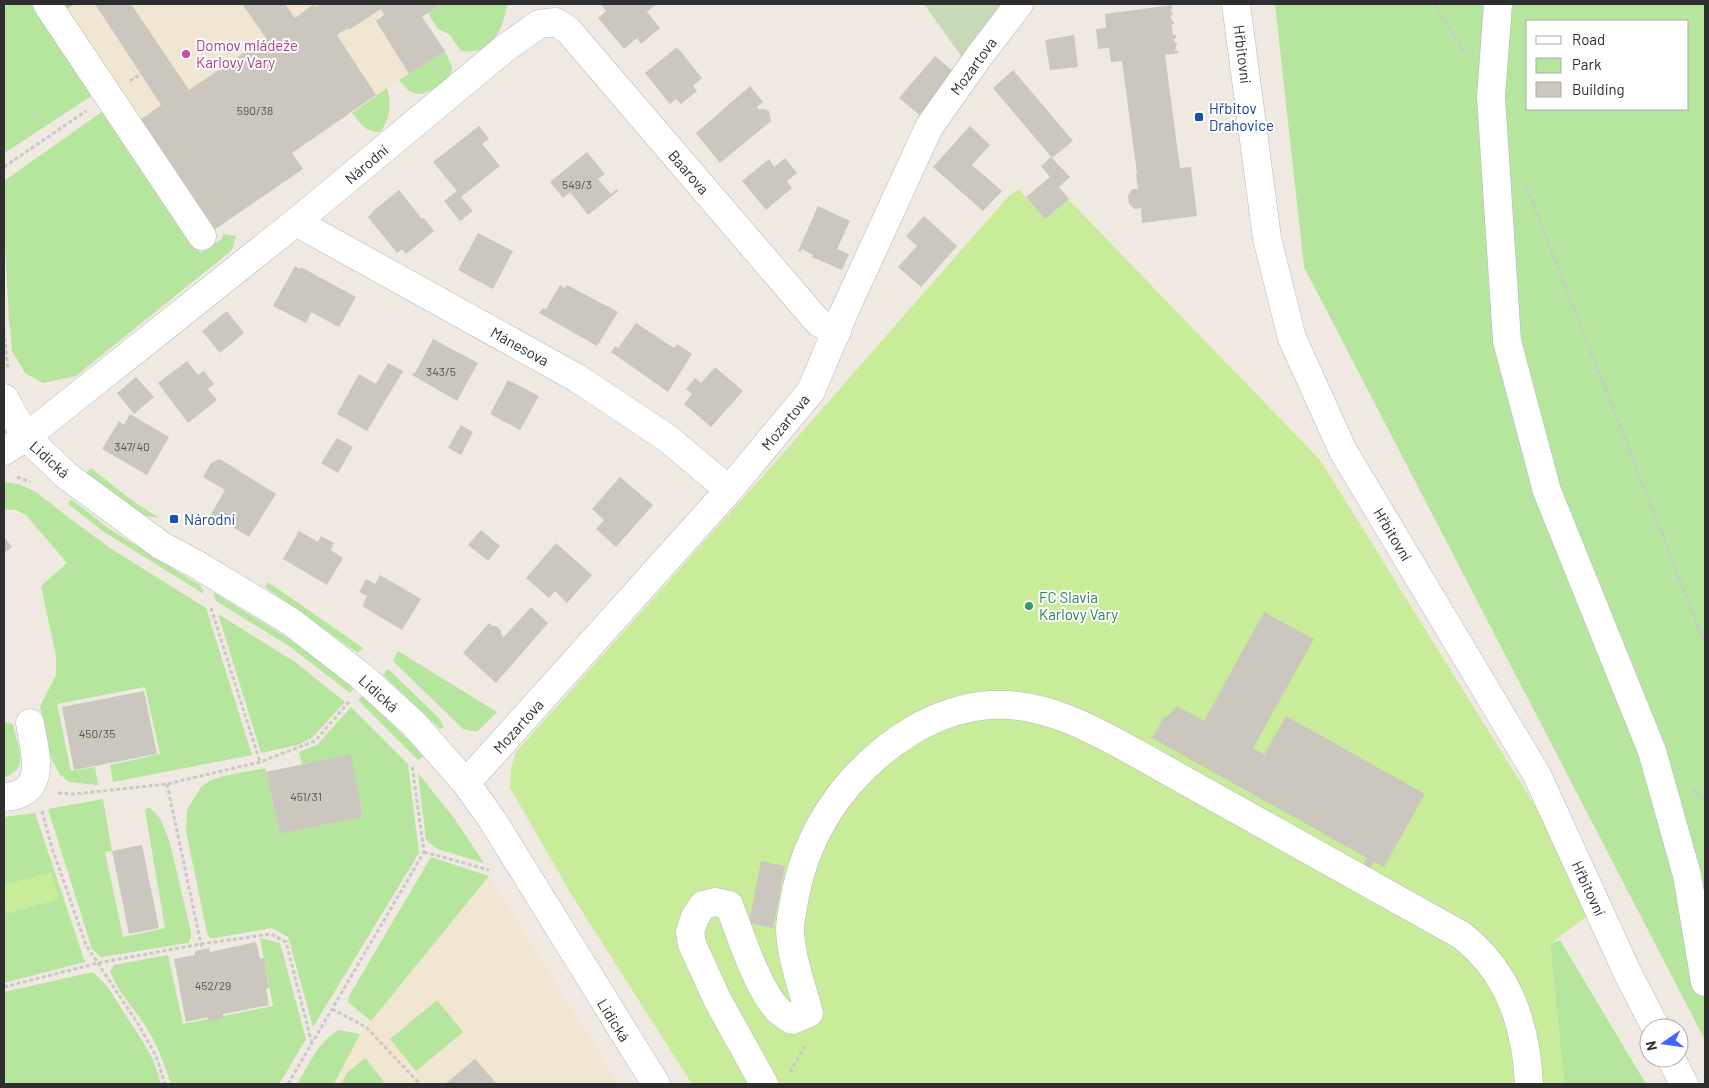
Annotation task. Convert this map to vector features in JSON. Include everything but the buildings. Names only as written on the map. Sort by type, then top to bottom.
[{"type":"street","points":[[47,4],[202,236]]},
{"type":"street","name":"Mozartova","points":[[466,783],[730,490],[811,391],[845,310],[929,127],[1019,4]]},
{"type":"street","name":"Hřbitovní","points":[[1236,4],[1266,238],[1292,338],[1343,451],[1537,775],[1628,974],[1651,1018]]},
{"type":"street","points":[[1498,4],[1491,97],[1507,341],[1547,492],[1652,751],[1687,875],[1705,982]]},
{"type":"street","name":"Baarova","points":[[539,24],[556,22],[568,30],[818,322],[837,332]]},
{"type":"street","name":"Národní","points":[[13,455],[504,49],[539,24]]},
{"type":"street","name":"Mánesova","points":[[296,222],[577,378],[666,438],[730,490]]},
{"type":"street","name":"Lidická","points":[[4,398],[13,455],[68,476],[162,546],[196,564],[290,622],[361,676],[413,723],[466,783],[656,1084]]},
{"type":"street","points":[[764,1084],[718,1001],[692,944],[690,932],[694,917],[704,905],[715,902],[729,905],[751,962],[778,1010],[792,1020],[809,1013],[794,956],[790,929],[801,871],[808,849],[824,819],[842,792],[862,769],[885,749],[913,729],[948,714],[969,708],[991,705],[1036,708],[1102,735],[1461,935],[1476,946],[1489,961],[1505,986],[1516,1010],[1525,1042],[1529,1084]]},
{"type":"street","points":[[16,793],[34,778],[37,767],[30,722]]},
{"type":"street","points":[[1676,1068],[1684,1084]]},
{"type":"path","points":[[1435,4],[1465,54]]},
{"type":"path","points":[[4,167],[141,74]]},
{"type":"path","points":[[1524,180],[1705,644]]},
{"type":"path","points":[[4,331],[8,373],[4,376]]},
{"type":"path","points":[[13,455],[15,476],[29,481],[36,486]]},
{"type":"path","points":[[218,608],[210,604],[260,762]]},
{"type":"path","points":[[16,793],[74,794],[167,784],[260,762],[315,742],[351,700]]},
{"type":"path","points":[[288,1084],[424,852],[411,760],[418,767]]},
{"type":"path","points":[[167,784],[202,949]]},
{"type":"path","points":[[43,813],[52,848],[86,945],[138,1024],[156,1056],[165,1084]]},
{"type":"path","points":[[424,852],[493,871],[488,863]]},
{"type":"path","points":[[4,987],[98,964],[201,944],[270,934],[286,942],[312,1044]]},
{"type":"path","points":[[332,1009],[366,1027],[420,1084]]},
{"type":"shaded area","points":[[61,4],[442,4],[422,17],[445,51],[376,95],[293,153],[303,169],[211,232]]},
{"type":"shaded area","points":[[489,876],[619,1084],[334,1084],[360,1034]]},
{"type":"green space","points":[[4,4],[38,4],[93,95],[6,152],[4,150]]},
{"type":"green space","points":[[441,4],[507,4],[499,32],[494,39],[481,49],[461,51],[449,34],[438,29],[428,13]]},
{"type":"green space","points":[[924,4],[1005,4],[964,60]]},
{"type":"green space","points":[[1275,4],[1705,4],[1705,1040],[1304,267]]},
{"type":"green space","points":[[445,51],[452,70],[448,78],[438,86],[418,94],[409,91],[399,80]]},
{"type":"green space","points":[[387,88],[390,105],[386,122],[380,132],[370,130],[364,127],[352,113]]},
{"type":"green space","points":[[103,111],[200,253],[222,239],[223,234],[236,236],[232,250],[76,376],[43,383],[25,373],[12,351],[4,223],[4,181]]},
{"type":"green space","name":"FC Slavia Karlovy Vary","points":[[1019,189],[1045,219],[1068,199],[1320,460],[1542,817],[1587,916],[1550,944],[1564,1084],[692,1084],[573,897],[510,788],[511,768],[516,752],[787,449],[1007,198]]},
{"type":"green space","points":[[91,468],[130,499],[159,518],[143,515],[86,473]]},
{"type":"green space","points":[[4,482],[19,484],[36,492],[113,550],[206,608],[252,755],[113,782],[110,765],[160,754],[145,687],[57,704],[71,771],[95,767],[98,785],[69,782],[59,773],[51,758],[40,706],[56,675],[56,656],[41,586],[67,563],[26,515],[16,510],[4,509]]},
{"type":"green space","points":[[71,499],[108,528],[201,586],[204,594],[104,532],[68,504]]},
{"type":"green space","points":[[268,582],[363,648],[358,653],[265,587]]},
{"type":"green space","points":[[213,592],[291,640],[354,688],[350,693],[289,646],[216,601]]},
{"type":"green space","points":[[218,614],[295,662],[345,702],[312,738],[298,745],[261,753]]},
{"type":"green space","points":[[398,651],[497,712],[477,732],[463,729],[393,661]]},
{"type":"green space","points":[[388,669],[439,718],[444,728],[440,729],[383,675]]},
{"type":"green space","points":[[363,695],[424,756],[418,760],[358,700]]},
{"type":"green space","points":[[351,707],[408,764],[419,853],[313,1027],[288,937],[272,928],[215,938],[210,938],[207,933],[186,831],[187,810],[201,787],[211,780],[265,768],[280,834],[363,817],[351,755],[302,764],[299,752],[318,744]]},
{"type":"green space","points":[[4,722],[13,724],[19,747],[20,762],[13,774],[4,778]]},
{"type":"green space","points":[[418,773],[454,818],[484,863],[437,849],[426,840]]},
{"type":"green space","points":[[103,799],[112,851],[105,852],[123,937],[165,928],[145,810],[149,807],[160,818],[169,840],[191,932],[191,938],[188,943],[101,957],[92,949],[48,809]]},
{"type":"green space","points":[[35,813],[85,962],[4,983],[4,817]]},
{"type":"green space","points":[[431,857],[489,876],[371,1021],[348,1002],[349,996]]},
{"type":"green space","points":[[51,872],[59,899],[7,914],[4,903],[4,885]]},
{"type":"green space","points":[[260,938],[280,943],[306,1039],[279,1084],[171,1084],[152,1038],[110,971],[114,965],[168,955],[183,1024],[273,1006]]},
{"type":"green space","points":[[1560,940],[1646,1084],[1564,1084],[1550,944]]},
{"type":"green space","points":[[93,972],[107,986],[145,1045],[154,1062],[161,1084],[4,1084],[4,992]]},
{"type":"green space","points":[[437,1000],[463,1032],[416,1071],[390,1039]]},
{"type":"green space","points":[[339,1030],[360,1034],[334,1084],[297,1084],[325,1040]]},
{"type":"green space","points":[[365,1058],[384,1082],[383,1084],[341,1084],[347,1073]]},
{"type":"place","name":"Domov mládeže Karlovy Vary","points":[[186,54]]},
{"type":"place","name":"Hřbitov Drahovice","points":[[1199,117]]},
{"type":"place","name":"Národní","points":[[174,519]]},
{"type":"place","name":"FC Slavia Karlovy Vary","points":[[1029,606]]}]
